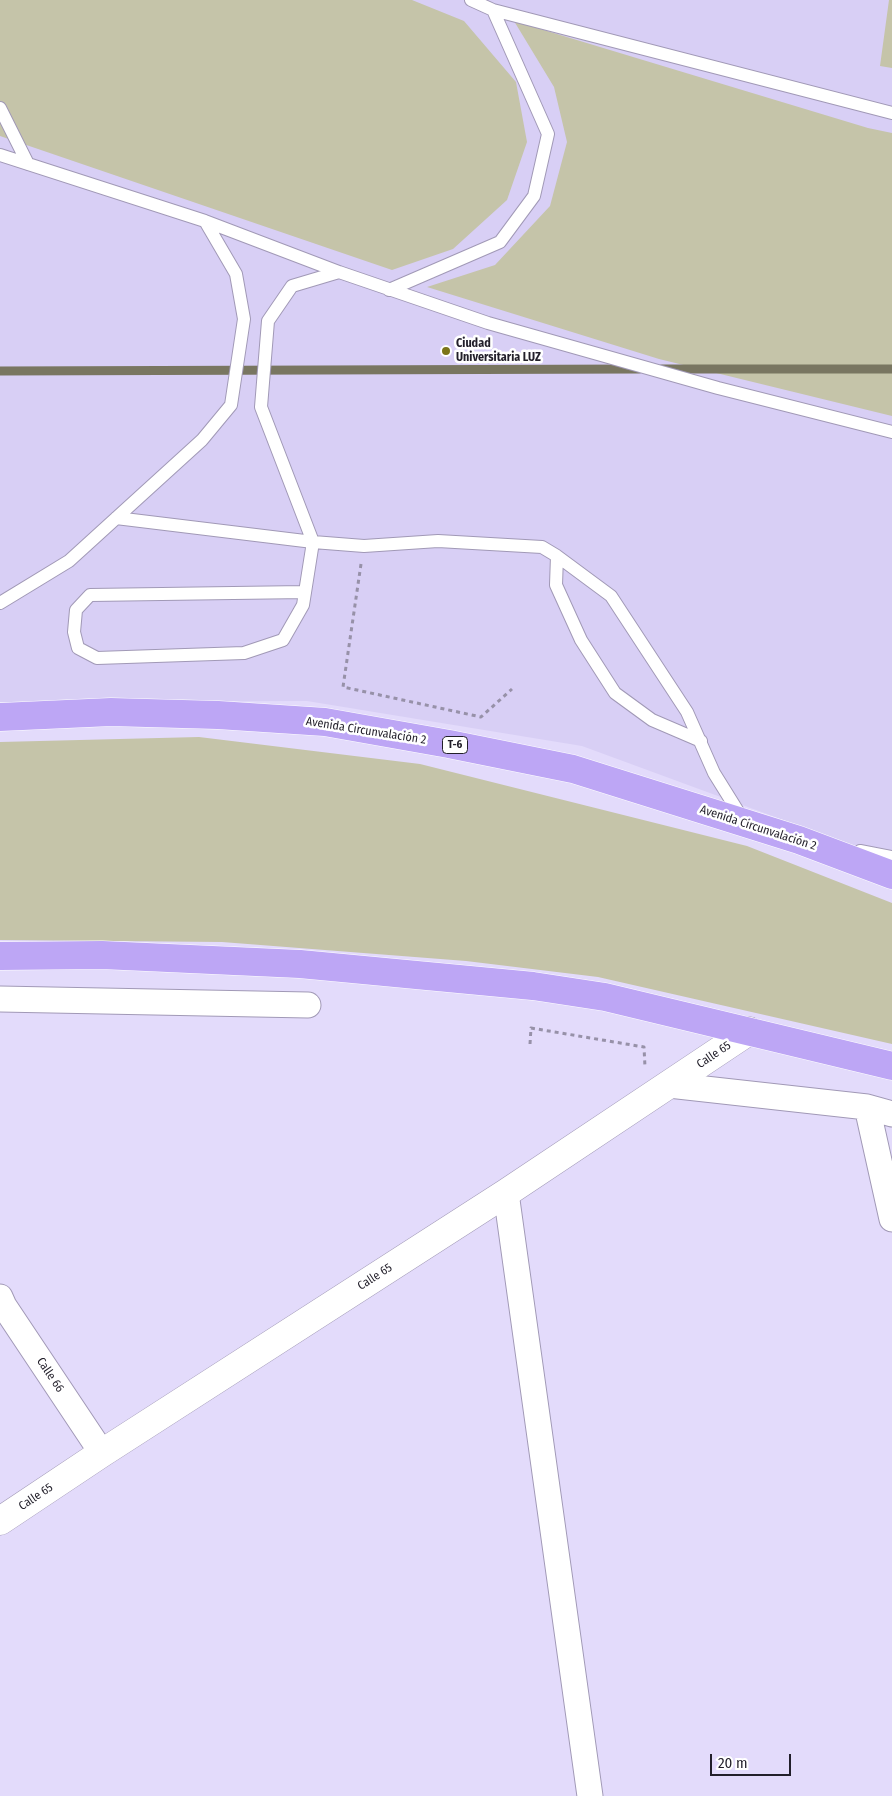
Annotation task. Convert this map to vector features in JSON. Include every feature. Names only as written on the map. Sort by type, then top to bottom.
[{"type":"highway","name":"Avenida Circunvalación 2","points":[[0,717],[111,712],[218,715],[325,722],[573,769],[799,840],[892,875]]},
{"type":"highway","points":[[0,956],[102,955],[300,964],[533,986],[605,997],[892,1066]]},
{"type":"street","points":[[0,999],[308,1005]]},
{"type":"street","name":"Calle 65","points":[[0,1521],[102,1453],[506,1193],[749,1031]]},
{"type":"street","points":[[669,1085],[867,1107],[892,1114]]},
{"type":"street","points":[[867,1107],[892,1219]]},
{"type":"street","points":[[506,1193],[590,1796]]},
{"type":"street","name":"Calle 66","points":[[0,1297],[4,1306],[102,1453]]},
{"type":"lane","points":[[471,0],[493,10],[892,113]]},
{"type":"lane","points":[[389,290],[500,242],[534,196],[548,134],[493,10]]},
{"type":"lane","points":[[0,108],[28,164]]},
{"type":"lane","points":[[0,154],[206,221],[339,272],[488,323],[718,388],[892,432]]},
{"type":"lane","points":[[0,603],[69,561],[202,440],[231,405],[244,319],[236,274],[206,221]]},
{"type":"lane","points":[[305,592],[90,595],[76,610],[74,632],[78,648],[97,658],[244,653],[283,640],[303,605],[313,542],[261,407],[268,321],[292,286],[339,272]]},
{"type":"lane","points":[[116,518],[313,542],[364,546],[438,541],[542,547],[611,596],[687,712],[714,773],[744,823]]},
{"type":"lane","points":[[557,556],[556,585],[581,640],[616,693],[652,720],[700,742]]},
{"type":"lane","points":[[799,840],[892,857]]},
{"type":"path","points":[[364,546],[343,687],[481,717],[512,689]]},
{"type":"path","points":[[530,1044],[531,1028],[644,1047],[646,1100]]},
{"type":"shaded area","name":"Ciudad Universitaria LUZ","points":[[0,0],[892,0],[892,860],[582,746],[307,701],[0,702]]},
{"type":"green space","points":[[0,0],[412,0],[464,21],[516,82],[527,142],[507,200],[453,249],[392,270],[0,136]]},
{"type":"green space","points":[[889,0],[892,0],[892,68],[880,66]]},
{"type":"green space","points":[[514,21],[868,128],[892,133],[892,416],[659,359],[427,287],[495,265],[550,206],[567,142],[554,87]]},
{"type":"green space","points":[[199,737],[420,764],[747,846],[892,903],[892,1044],[598,977],[466,961],[222,942],[0,940],[0,742]]},
{"type":"waterway","points":[[0,371],[639,369]]},
{"type":"waterway","points":[[662,369],[892,369]]},
{"type":"place","name":"Ciudad Universitaria LUZ","points":[[446,351]]}]
